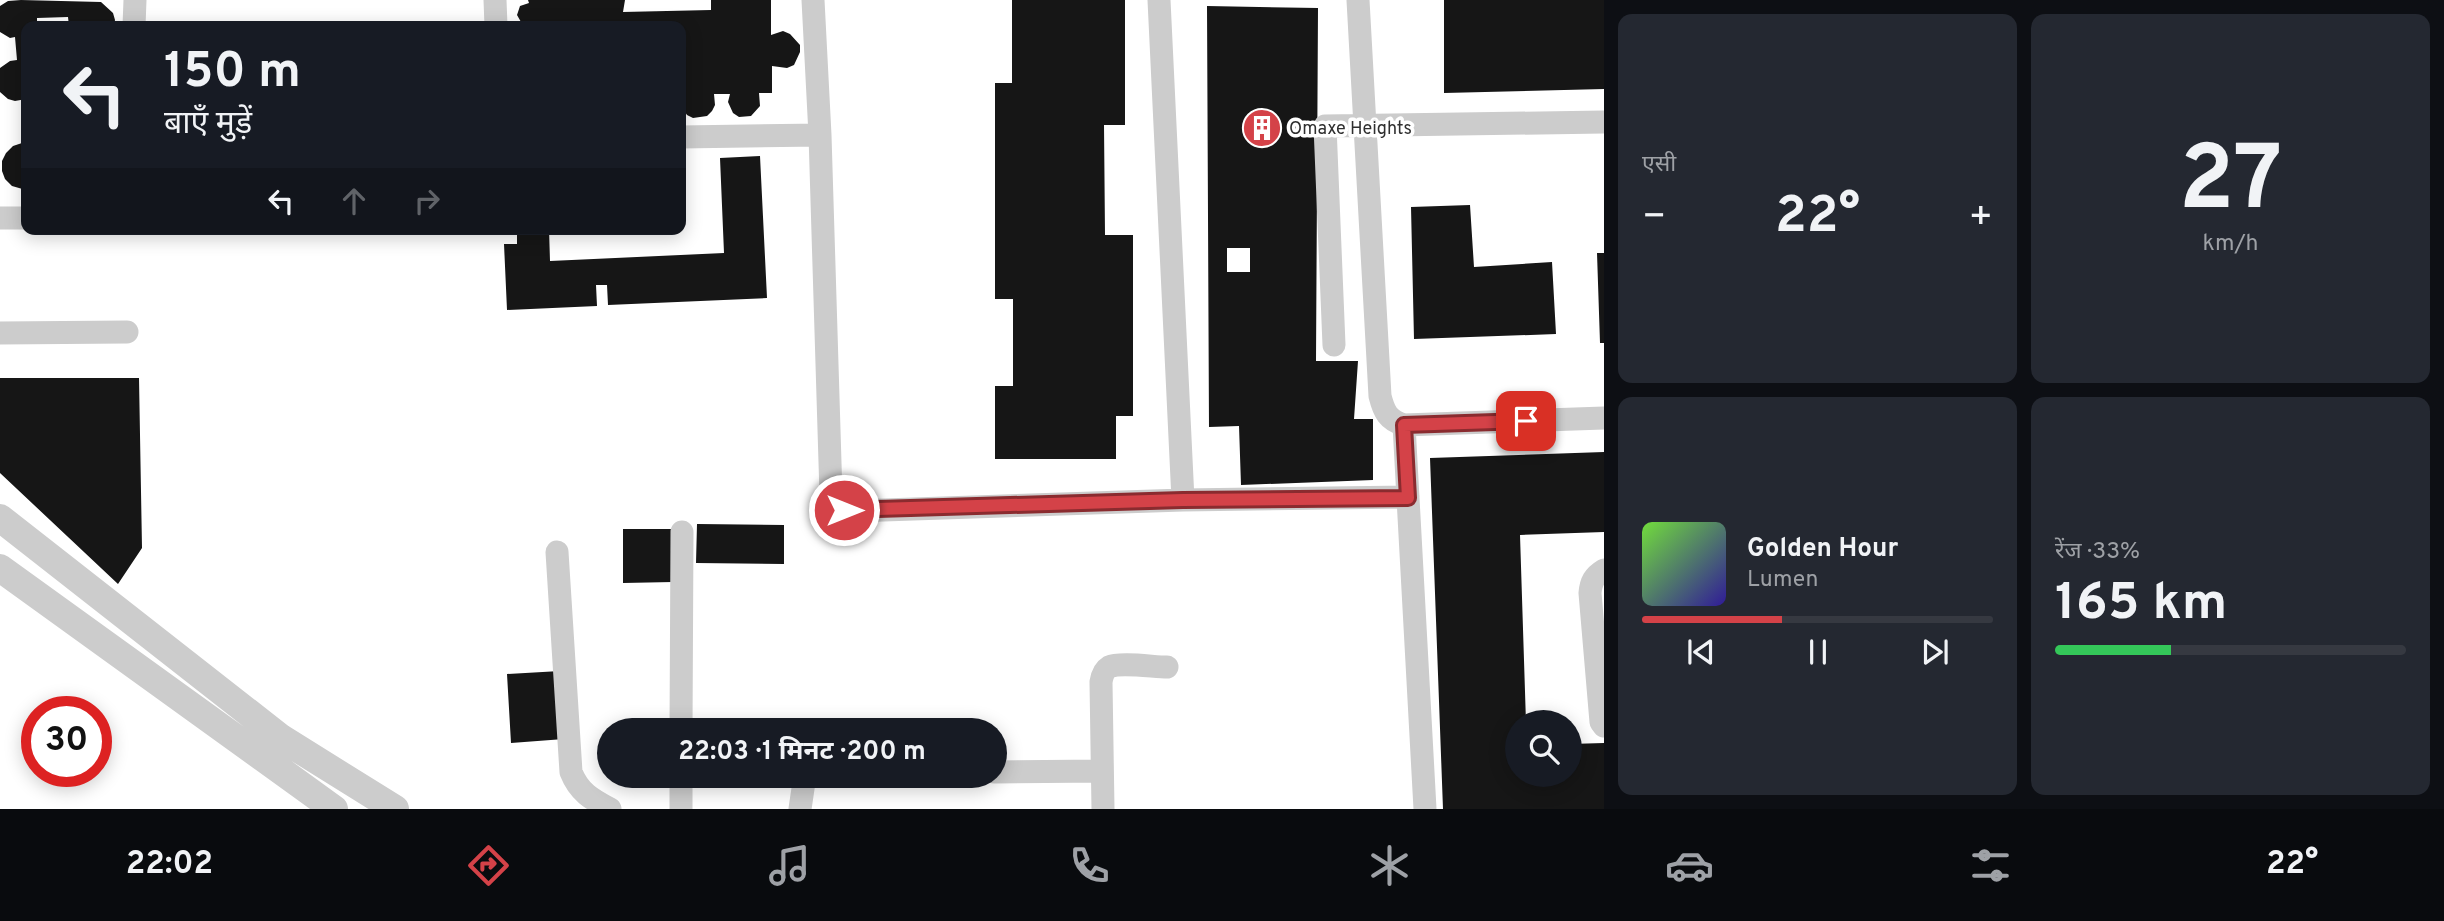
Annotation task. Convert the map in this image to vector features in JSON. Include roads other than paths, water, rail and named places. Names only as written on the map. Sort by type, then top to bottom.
[{"type":"street","points":[[134,21],[135,0]]},
{"type":"street","points":[[495,0],[496,21]]},
{"type":"street","points":[[813,0],[831,495],[835,504],[844,510],[854,511],[1183,500],[1408,498]]},
{"type":"street","points":[[1159,0],[1183,500]]},
{"type":"street","points":[[1358,0],[1383,411],[1392,421],[1404,425],[1604,418]]},
{"type":"street","points":[[1334,345],[1325,126],[1604,122]]},
{"type":"street","points":[[686,137],[820,135]]},
{"type":"street","points":[[0,218],[21,218]]},
{"type":"street","points":[[0,333],[127,332]]},
{"type":"street","points":[[1404,425],[1425,809]]},
{"type":"street","points":[[0,518],[281,738],[395,809]]},
{"type":"street","points":[[681,718],[682,531]]},
{"type":"street","points":[[557,552],[571,772],[577,786],[587,797],[610,809]]},
{"type":"street","points":[[0,568],[334,809]]},
{"type":"street","points":[[1604,570],[1595,576],[1590,593],[1601,722],[1604,726]]},
{"type":"street","points":[[1103,809],[1103,673],[1109,667],[1118,666],[1167,667]]},
{"type":"street","points":[[1007,772],[1102,771]]},
{"type":"street","points":[[681,788],[681,809]]},
{"type":"street","points":[[800,809],[803,788]]},
{"type":"place","name":"Omaxe Heights","points":[[1262,128]]}]
